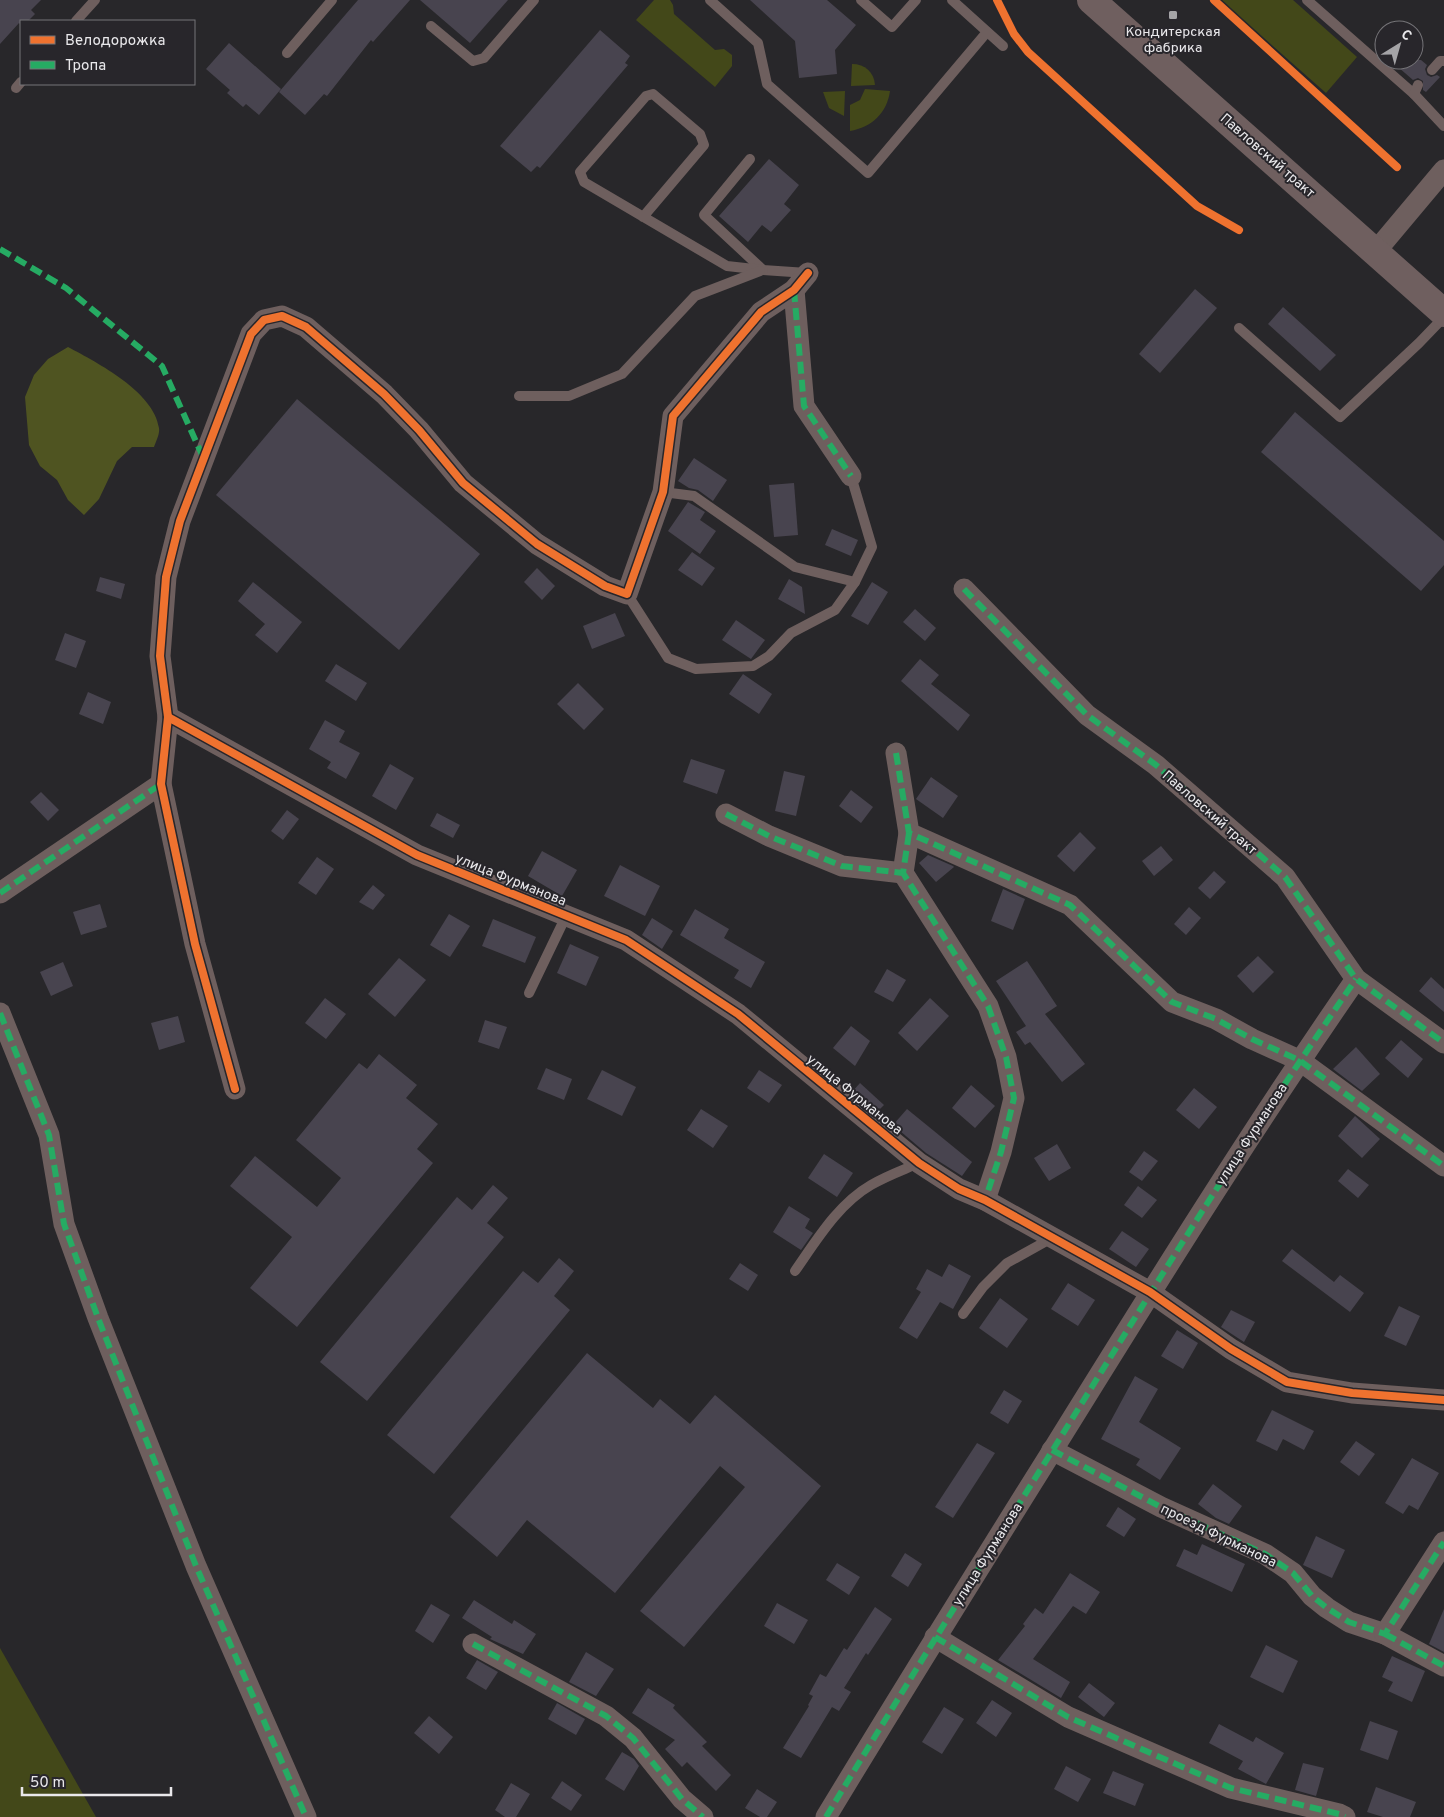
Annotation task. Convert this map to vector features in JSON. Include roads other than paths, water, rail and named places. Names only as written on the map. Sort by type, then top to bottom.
[{"type":"main road","name":"Павловский тракт","points":[[1091,0],[1444,312]]},
{"type":"street","points":[[1376,251],[1444,170]]},
{"type":"street","points":[[801,281],[804,406],[851,476]]},
{"type":"street","points":[[235,1089],[195,944],[161,784],[168,717],[160,656],[166,576],[180,521],[251,334],[264,320],[282,316],[306,327],[384,394],[463,482],[530,538],[605,586],[626,594],[663,492],[673,416],[761,312],[801,281]]},
{"type":"street","name":"Павловский тракт","points":[[964,589],[1087,715],[1156,765],[1285,876],[1356,978],[1444,1043]]},
{"type":"street","name":"улица Фурманова","points":[[168,717],[417,855],[567,914],[626,940],[738,1014],[919,1163],[959,1189],[985,1200],[1150,1292]]},
{"type":"street","points":[[896,753],[909,833],[903,873],[988,1006],[1006,1057],[1014,1098],[1001,1152],[985,1200]]},
{"type":"street","points":[[0,893],[161,784]]},
{"type":"street","points":[[726,814],[769,836],[842,866],[903,873]]},
{"type":"street","points":[[909,833],[1070,905],[1172,1002],[1216,1019],[1252,1039],[1299,1060],[1444,1166]]},
{"type":"street","name":"улица Фурманова","points":[[826,1817],[935,1636],[1150,1292],[1299,1060],[1356,978]]},
{"type":"street","points":[[0,1013],[49,1135],[64,1224],[98,1318],[196,1566],[306,1817]]},
{"type":"street","points":[[1150,1292],[1231,1348],[1287,1382],[1352,1393],[1444,1400]]},
{"type":"street","name":"проезд Фурманова","points":[[1052,1450],[1161,1507],[1265,1554],[1293,1573],[1312,1596],[1349,1622],[1385,1634],[1444,1666]]},
{"type":"street","points":[[1385,1634],[1444,1542]]},
{"type":"street","points":[[935,1636],[1068,1717],[1231,1788],[1345,1817]]},
{"type":"street","points":[[473,1644],[606,1716],[633,1738],[682,1799],[703,1817]]},
{"type":"lane","points":[[77,20],[95,0]]},
{"type":"lane","points":[[287,53],[332,0]]},
{"type":"lane","points":[[432,26],[473,61],[484,58],[534,0]]},
{"type":"lane","points":[[710,0],[758,43],[767,84],[868,173],[988,32]]},
{"type":"lane","points":[[861,0],[892,27],[916,0]]},
{"type":"lane","points":[[952,0],[1003,46]]},
{"type":"lane","points":[[1307,0],[1416,89],[1444,126]]},
{"type":"lane","points":[[1432,70],[1440,61],[1444,61]]},
{"type":"lane","points":[[643,217],[704,145],[700,134],[653,94],[646,96],[580,172],[584,182],[643,217],[727,266],[763,270],[801,281]]},
{"type":"lane","points":[[750,159],[704,214],[763,270]]},
{"type":"lane","points":[[519,396],[569,396],[622,374],[695,296],[763,270]]},
{"type":"lane","points":[[1240,328],[1340,417],[1419,343],[1444,316]]},
{"type":"lane","points":[[626,594],[668,658],[696,668],[752,666],[769,656],[791,633],[835,610],[855,582],[872,547],[851,476]]},
{"type":"lane","points":[[663,492],[694,496],[795,567],[855,582]]},
{"type":"lane","points":[[529,993],[567,914]]},
{"type":"lane","points":[[795,1271],[830,1223],[850,1202],[870,1186],[919,1163]]},
{"type":"lane","points":[[963,1314],[983,1287],[1007,1263],[1052,1238]]},
{"type":"place","name":"Кондитерская фабрика","points":[[1173,15]]}]
